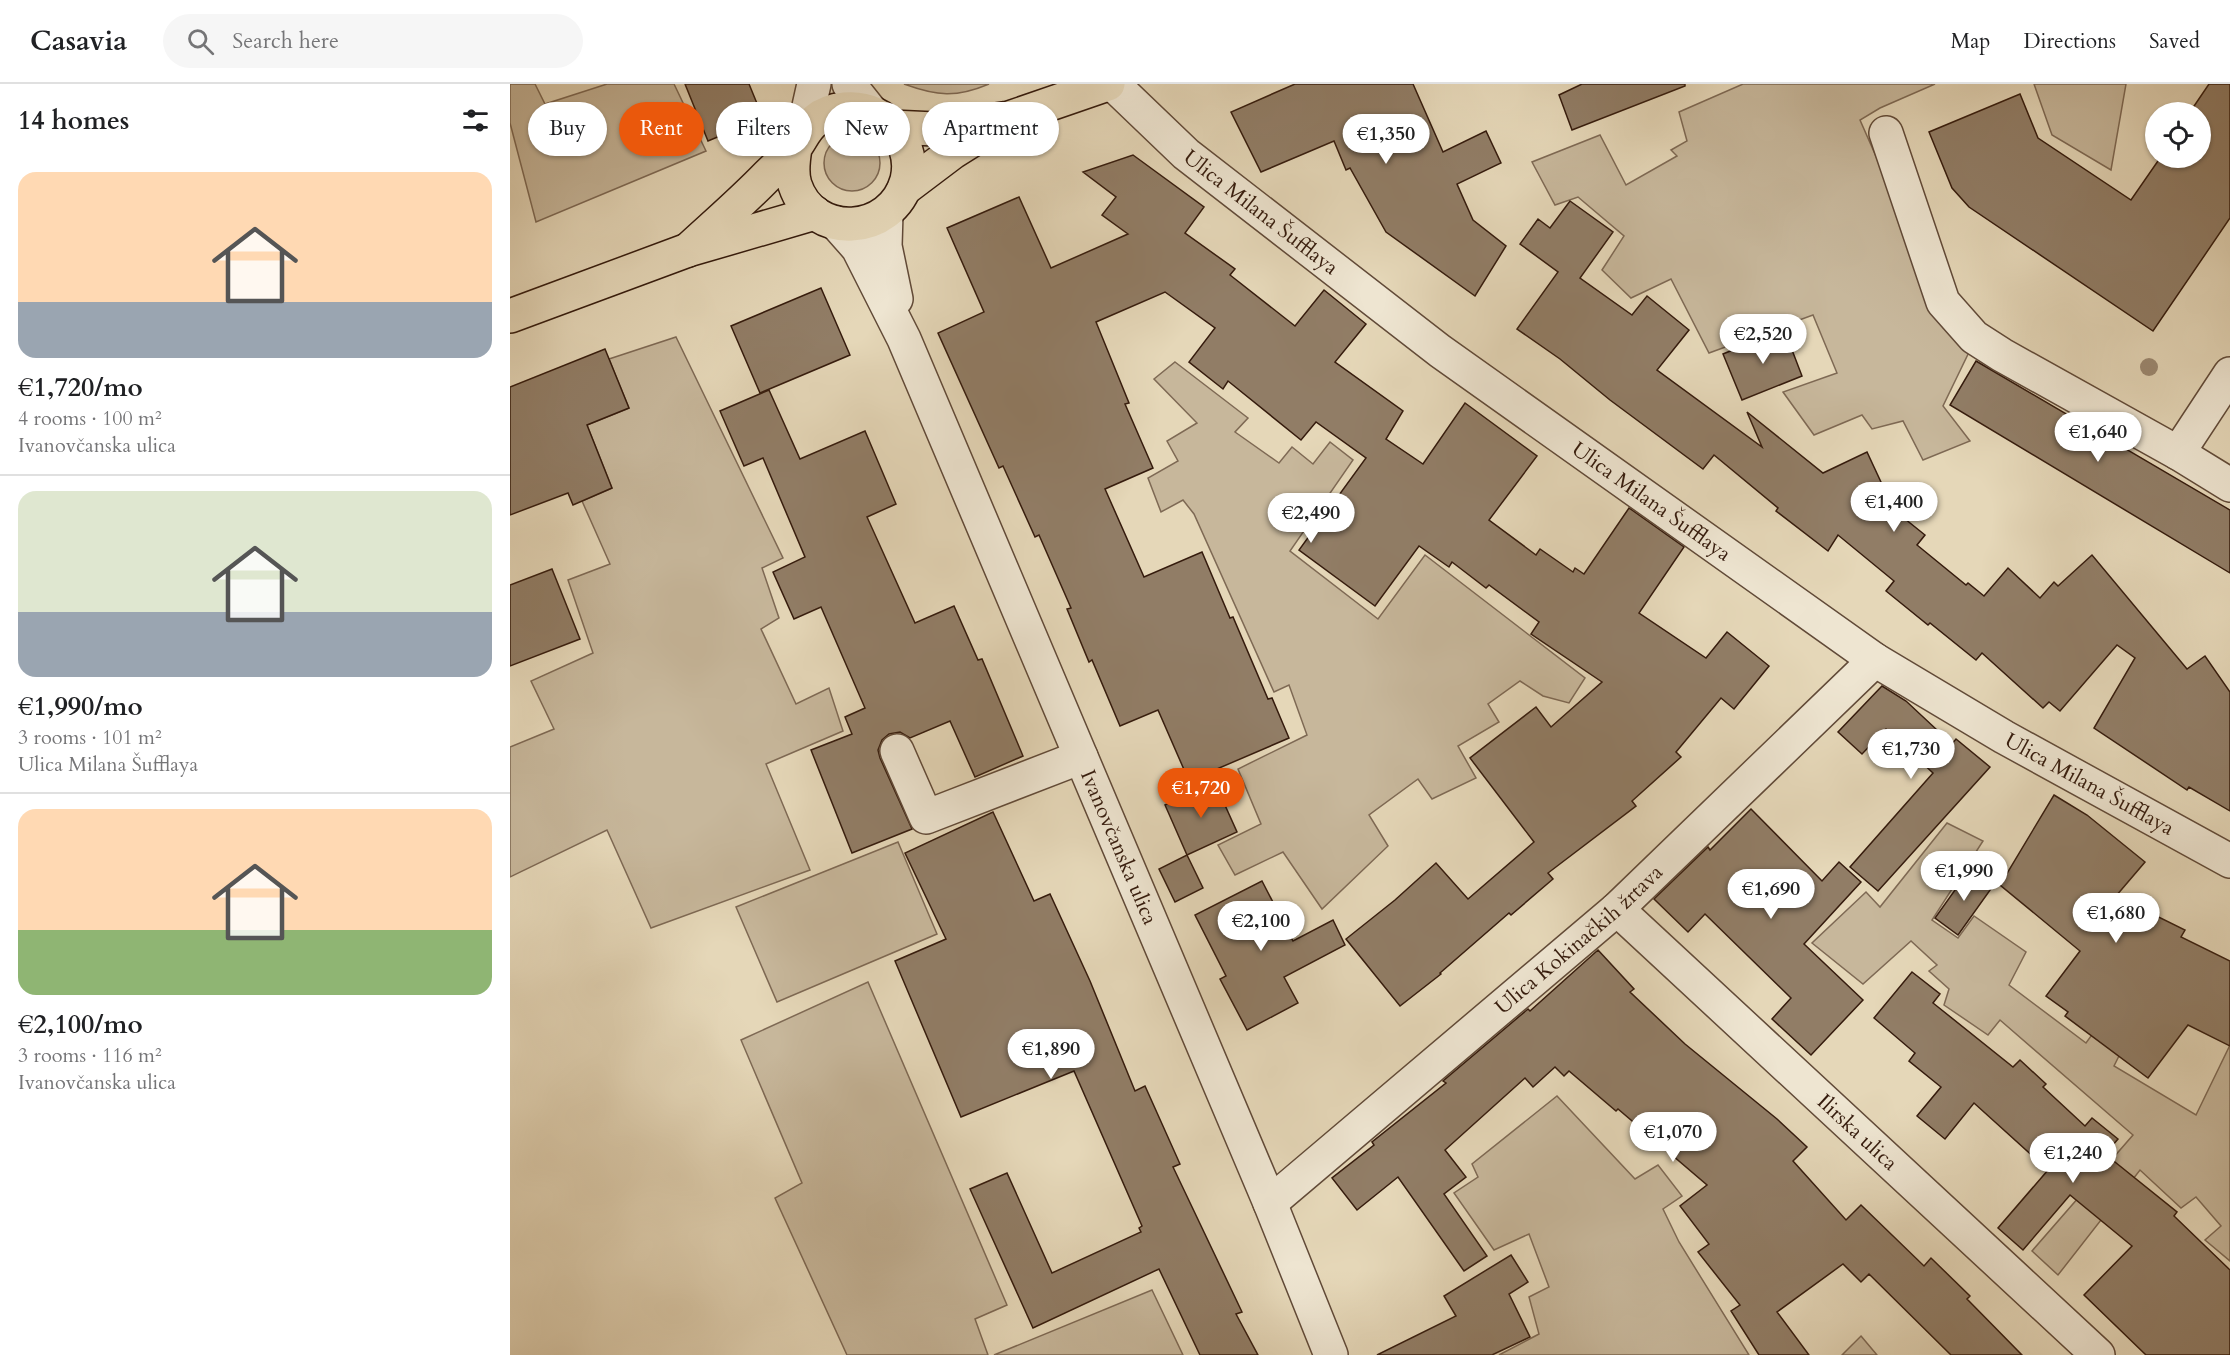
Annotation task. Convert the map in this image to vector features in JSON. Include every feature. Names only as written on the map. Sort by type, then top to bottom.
[{"type":"main road","points":[[1057,102],[1110,84]]},
{"type":"main road","points":[[812,124],[824,115]]},
{"type":"main road","points":[[688,250],[748,196],[785,156]]},
{"type":"main road","points":[[795,156],[792,166],[794,184],[802,200],[825,218],[854,225],[870,221],[948,156]]},
{"type":"main road","points":[[895,201],[908,173],[907,156]]},
{"type":"main road","points":[[510,316],[688,250],[825,218]]},
{"type":"street","points":[[809,102],[814,84]]},
{"type":"street","points":[[849,84],[866,102]]},
{"type":"street","name":"Ulica Milana Šufflaya","points":[[1110,84],[1186,154],[1447,356],[1875,660],[2004,737],[2230,861]]},
{"type":"street","points":[[1886,133],[1943,302],[1974,337],[2230,485]]},
{"type":"street","name":"Ivanovčanska ulica","points":[[895,201],[885,246],[904,339]]},
{"type":"street","name":"Ivanovčanska ulica","points":[[825,218],[858,248],[904,339],[1270,1203],[1331,1355]]},
{"type":"street","points":[[2178,453],[2230,374]]},
{"type":"street","name":"Ulica Kokinačkih žrtava","points":[[1270,1203],[1617,909],[1875,660]]},
{"type":"street","points":[[897,751],[926,817],[1081,757]]},
{"type":"street","name":"Ilirska ulica","points":[[1617,909],[2098,1355]]},
{"type":"shaded area","points":[[510,84],[535,84],[544,102],[528,102],[528,156],[607,156],[607,102],[551,102],[607,84],[674,84],[683,102],[619,102],[619,156],[694,156],[536,222],[510,123]]},
{"type":"shaded area","points":[[904,84],[989,84],[966,92],[946,94]]},
{"type":"shaded area","points":[[1743,84],[1935,84],[1880,108],[1860,120],[1901,213],[1971,348],[1943,406],[1970,441],[1923,460],[1903,421],[1872,429],[1862,415],[1814,435],[1783,392],[1837,373],[1813,315],[1709,353],[1671,279],[1631,298],[1602,270],[1624,236],[1578,197],[1555,205],[1532,162],[1600,135],[1626,185],[1677,156],[1671,150],[1687,141],[1679,112]]},
{"type":"shaded area","points":[[2034,84],[2126,84],[2111,170],[2052,135]]},
{"type":"shaded area","points":[[826,156],[878,156],[879,168],[875,178],[867,186],[852,191],[837,186],[829,178],[824,163]]},
{"type":"shaded area","points":[[676,337],[783,558],[762,568],[779,618],[761,629],[796,704],[829,688],[843,731],[766,764],[810,870],[651,928],[607,830],[510,877],[510,747],[554,729],[531,681],[593,653],[568,580],[610,564],[582,501],[612,488],[587,425],[629,408],[609,359]]},
{"type":"shaded area","points":[[1175,362],[1248,418],[1235,432],[1279,463],[1292,447],[1313,464],[1330,442],[1353,460],[1290,551],[1378,619],[1425,555],[1585,678],[1569,703],[1543,696],[1520,681],[1488,704],[1499,722],[1458,746],[1476,778],[1432,799],[1418,779],[1369,815],[1388,846],[1322,909],[1283,852],[1235,875],[1218,845],[1261,824],[1238,769],[1307,735],[1289,685],[1274,692],[1194,514],[1183,500],[1161,512],[1148,478],[1178,461],[1167,441],[1197,423],[1154,379]]},
{"type":"shaded area","points":[[1947,823],[1983,841],[1932,920],[1958,938],[1974,916],[2026,952],[2009,985],[2086,1043],[2107,1014],[2132,1030],[2114,1066],[2196,1115],[2230,1045],[2230,1261],[2205,1240],[2221,1226],[2196,1197],[2181,1208],[2140,1170],[2058,1275],[2032,1251],[2133,1135],[2000,1020],[1988,1035],[1944,1005],[1949,989],[1929,971],[1937,965],[1911,941],[1863,984],[1812,943],[1866,892],[1880,907]]},
{"type":"shaded area","points":[[898,842],[937,934],[777,1002],[736,907]]},
{"type":"shaded area","points":[[868,982],[1007,1305],[975,1319],[988,1355],[847,1355],[775,1198],[802,1183],[741,1040]]},
{"type":"shaded area","points":[[1557,1096],[1635,1179],[1658,1165],[1682,1196],[1663,1209],[1679,1242],[1749,1355],[1499,1355],[1539,1334],[1529,1297],[1549,1287],[1529,1234],[1494,1250],[1454,1193],[1478,1177],[1472,1164]]},
{"type":"shaded area","points":[[1152,1290],[1183,1355],[994,1355]]},
{"type":"shaded area","points":[[1861,1336],[1877,1355],[1842,1355]]},
{"type":"building","points":[[685,84],[749,84],[756,102],[716,102],[716,138],[708,141],[704,131],[704,102],[692,102]]},
{"type":"building","points":[[1295,84],[1413,84],[1443,152],[1486,131],[1501,163],[1457,184],[1473,220],[1506,246],[1475,296],[1386,232],[1350,168],[1346,170],[1334,141],[1261,172],[1231,112]]},
{"type":"building","points":[[1582,84],[1685,84],[1685,86],[1572,130],[1559,95]]},
{"type":"building","points":[[2209,84],[2230,84],[2230,218],[2153,331],[1969,207],[1952,188],[1929,132],[2020,94],[2038,138],[2131,200],[2153,168],[2211,168],[2211,102],[2197,102]]},
{"type":"building","points":[[1133,155],[1204,207],[1185,233],[1235,269],[1230,275],[1295,326],[1324,290],[1366,324],[1335,362],[1403,411],[1386,439],[1423,464],[1465,403],[1537,456],[1489,520],[1536,555],[1540,549],[1573,572],[1575,568],[1584,574],[1629,508],[1684,547],[1639,613],[1706,658],[1727,632],[1769,666],[1734,709],[1721,698],[1676,752],[1681,757],[1632,801],[1636,806],[1548,873],[1553,879],[1511,915],[1509,913],[1441,974],[1400,1006],[1346,939],[1395,900],[1436,863],[1468,899],[1534,842],[1470,758],[1536,707],[1551,727],[1602,682],[1531,634],[1539,622],[1489,585],[1486,588],[1452,562],[1449,567],[1419,546],[1375,606],[1299,550],[1366,458],[1316,422],[1301,440],[1228,381],[1223,389],[1189,362],[1215,328],[1165,292],[1096,322],[1129,403],[1125,404],[1153,468],[1105,489],[1144,577],[1202,552],[1230,618],[1233,617],[1268,699],[1272,698],[1289,738],[1189,781],[1158,710],[1120,726],[1092,660],[1089,662],[1067,609],[1071,608],[1039,535],[1035,537],[1003,466],[999,468],[938,333],[984,312],[947,228],[1019,197],[1051,268],[1128,234],[1102,215],[1116,197],[1083,172]]},
{"type":"building","points":[[1570,201],[1613,232],[1580,278],[1632,315],[1647,296],[1689,330],[1657,370],[1762,447],[1747,412],[1823,473],[1867,452],[1894,510],[1925,535],[1917,545],[1966,585],[1968,583],[1984,596],[2008,568],[2040,598],[2054,582],[2058,586],[2092,555],[2187,669],[2205,656],[2230,692],[2230,811],[2189,787],[2187,790],[2094,728],[2135,658],[2117,645],[2060,711],[2049,702],[2043,708],[1982,653],[1976,660],[1886,591],[1894,581],[1838,535],[1828,551],[1776,511],[1778,508],[1714,455],[1703,469],[1610,400],[1560,359],[1517,329],[1558,272],[1520,244],[1538,219],[1550,228]]},
{"type":"building","points":[[821,288],[850,355],[760,393],[731,326]]},
{"type":"building","points":[[1784,329],[1802,376],[1742,400],[1723,354]]},
{"type":"building","points":[[605,349],[629,408],[587,425],[612,488],[573,505],[568,493],[510,515],[510,387]]},
{"type":"building","points":[[1976,361],[2230,510],[2230,573],[1950,405]]},
{"type":"building","points":[[769,390],[800,459],[865,431],[896,504],[867,517],[915,623],[954,606],[978,660],[982,659],[1023,756],[975,777],[950,721],[910,738],[900,732],[889,734],[882,740],[878,750],[912,829],[852,853],[811,750],[852,734],[845,717],[865,708],[821,607],[794,619],[773,572],[805,557],[763,458],[744,466],[720,411]]},
{"type":"building","points":[[552,569],[580,639],[510,666],[510,585]]},
{"type":"building","points":[[1882,686],[1906,701],[1952,744],[1956,739],[1990,767],[1878,891],[1850,867],[1933,773],[1886,729],[1862,754],[1838,732]]},
{"type":"building","points":[[1215,783],[1237,832],[1187,855],[1165,805]]},
{"type":"building","points":[[2054,795],[2087,815],[2145,862],[2116,896],[2185,930],[2181,937],[2230,961],[2230,1046],[2188,1025],[2148,1078],[2065,1016],[2068,1012],[2046,996],[2080,951],[2000,885]]},
{"type":"building","points":[[1751,809],[1822,881],[1839,862],[1861,882],[1804,944],[1863,1000],[1811,1055],[1772,1019],[1791,998],[1705,914],[1688,932],[1654,899],[1708,847],[1710,850]]},
{"type":"building","points":[[993,812],[1034,901],[1050,894],[1090,981],[1135,1091],[1145,1086],[1180,1164],[1173,1167],[1242,1312],[1236,1314],[1258,1355],[1200,1355],[1159,1269],[1033,1328],[970,1189],[1007,1173],[1052,1273],[1141,1232],[1139,1228],[1142,1226],[1074,1071],[961,1117],[895,961],[946,939],[905,853]]},
{"type":"building","points":[[1187,855],[1203,888],[1175,902],[1159,869]]},
{"type":"building","points":[[1970,869],[1993,886],[1958,935],[1935,918]]},
{"type":"building","points":[[1262,881],[1293,941],[1333,920],[1345,945],[1284,977],[1298,1003],[1247,1030],[1220,979],[1226,976],[1195,915]]},
{"type":"building","points":[[1598,950],[1634,989],[1630,992],[1685,1044],[1777,1119],[1807,1147],[1793,1161],[1846,1220],[1861,1205],[1924,1266],[1931,1258],[1970,1296],[1967,1299],[2022,1355],[1951,1355],[1869,1274],[1861,1282],[1843,1264],[1777,1312],[1809,1355],[1759,1355],[1731,1311],[1740,1305],[1698,1252],[1709,1244],[1680,1206],[1707,1185],[1618,1109],[1616,1111],[1569,1071],[1564,1076],[1555,1067],[1533,1087],[1525,1078],[1445,1150],[1466,1177],[1444,1194],[1487,1256],[1464,1271],[1398,1177],[1357,1210],[1332,1178],[1374,1145],[1372,1142],[1446,1083],[1443,1081],[1528,1009],[1530,1011]]},
{"type":"building","points":[[1912,972],[1940,994],[1933,1003],[2013,1067],[2020,1060],[2046,1084],[2043,1087],[2085,1126],[2092,1118],[2118,1139],[2105,1154],[2177,1212],[2174,1216],[2230,1270],[2230,1355],[2146,1355],[2084,1295],[2132,1246],[2070,1195],[2023,1250],[1998,1228],[2048,1170],[1974,1103],[1945,1139],[1917,1116],[1941,1087],[1909,1061],[1915,1053],[1874,1018]]},
{"type":"building","points":[[1511,1255],[1528,1282],[1509,1294],[1530,1337],[1492,1355],[1377,1355],[1456,1316],[1444,1296]]}]
